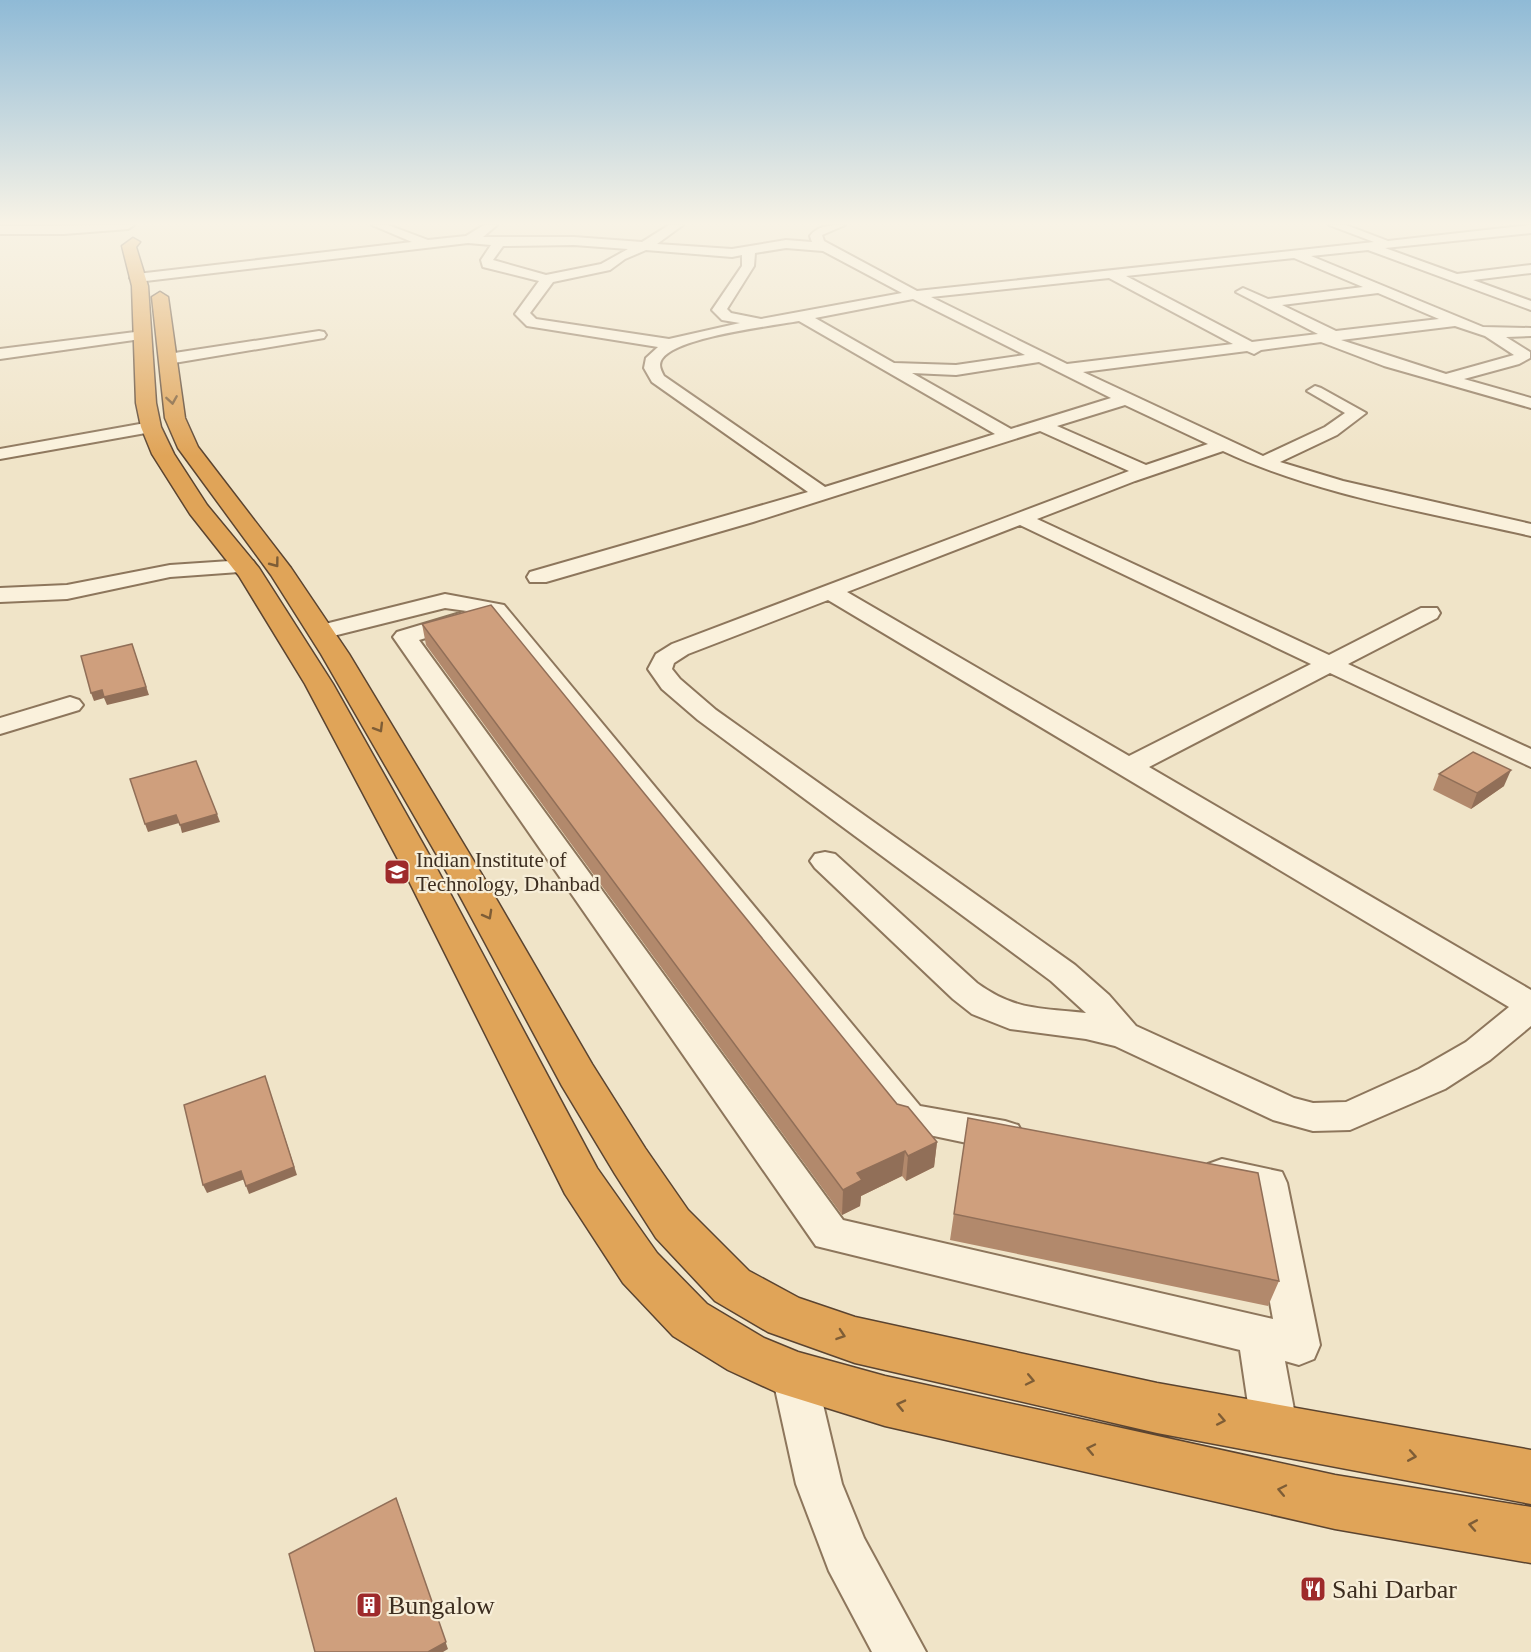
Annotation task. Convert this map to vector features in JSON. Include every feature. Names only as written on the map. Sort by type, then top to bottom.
[{"type":"highway","points":[[146,302],[155,347],[175,418],[188,448],[282,573],[321,632],[470,883],[577,1074],[630,1161],[672,1224],[704,1260],[732,1286],[785,1316],[855,1340],[1157,1408],[1531,1477]]},
{"type":"highway","points":[[155,347],[143,381],[151,427],[177,479],[245,567],[319,684],[419,867],[581,1181],[640,1268],[690,1320],[746,1354],[794,1375],[885,1401],[1057,1442],[1335,1502],[1531,1535]]},
{"type":"street","points":[[531,302],[522,314],[532,323],[670,344]]},
{"type":"street","points":[[726,302],[719,313],[728,317],[766,322]]},
{"type":"street","points":[[823,494],[658,379],[652,368],[654,358],[670,344],[703,334],[874,302]]},
{"type":"street","points":[[930,302],[1126,399],[1263,463],[1338,486],[1531,530]]},
{"type":"street","points":[[1165,302],[1271,357]]},
{"type":"street","points":[[1266,303],[1272,302]]},
{"type":"street","points":[[1413,302],[1490,333],[1525,355],[1513,361],[1446,378]]},
{"type":"street","points":[[1266,303],[1330,338],[1390,363],[1531,403]]},
{"type":"street","points":[[800,315],[1007,434]]},
{"type":"street","points":[[1066,369],[1458,321]]},
{"type":"street","points":[[1490,333],[1531,332]]},
{"type":"street","points":[[0,354],[155,347],[319,335]]},
{"type":"street","points":[[891,367],[956,370],[1043,357]]},
{"type":"street","points":[[1263,463],[1331,431],[1357,413],[1315,391]]},
{"type":"street","points":[[538,577],[746,519],[1007,434],[1126,399]]},
{"type":"street","points":[[1040,425],[1145,471]]},
{"type":"street","points":[[0,454],[151,427]]},
{"type":"street","points":[[1124,1035],[1097,1004],[1064,973],[715,721],[671,684],[660,669],[664,659],[680,649],[1145,471],[1224,445]]},
{"type":"street","points":[[1020,518],[1332,663],[1531,759]]},
{"type":"street","points":[[0,595],[67,592],[179,570],[245,567]]},
{"type":"street","points":[[825,861],[965,991],[984,1005],[1010,1017],[1086,1026],[1124,1035],[1286,1110],[1313,1117],[1350,1116],[1432,1079],[1478,1051],[1531,1007],[829,591]]},
{"type":"street","points":[[321,632],[445,601],[496,610],[909,1118],[1036,1141]]},
{"type":"street","points":[[496,610],[405,637],[830,1234],[1299,1345],[1268,1183],[1187,1169]]},
{"type":"street","points":[[1128,767],[1429,613]]},
{"type":"street","points":[[0,726],[70,705]]},
{"type":"street","points":[[1259,1335],[1275,1431]]},
{"type":"street","points":[[794,1375],[819,1484],[846,1554],[900,1652]]},
{"type":"building","points":[[491,605],[897,1104],[908,1107],[937,1142],[908,1156],[905,1151],[857,1173],[862,1180],[843,1190],[422,624]]},
{"type":"building","points":[[132,644],[146,687],[104,697],[102,690],[91,693],[81,656]]},
{"type":"building","points":[[1473,752],[1511,770],[1477,793],[1439,774]]},
{"type":"building","points":[[196,761],[217,814],[180,825],[176,815],[145,824],[130,779]]},
{"type":"building","points":[[265,1076],[294,1167],[246,1186],[241,1171],[203,1185],[184,1105]]},
{"type":"building","points":[[968,1118],[1258,1173],[1279,1281],[954,1214]]},
{"type":"building","name":"Bungalow","points":[[396,1498],[446,1642],[428,1652],[315,1652],[289,1554]]},
{"type":"place","name":"Indian Institute of Technology, Dhanbad","points":[[397,872]]},
{"type":"place","name":"Sahi Darbar","points":[[1313,1589]]},
{"type":"place","name":"Bungalow","points":[[369,1605]]}]
